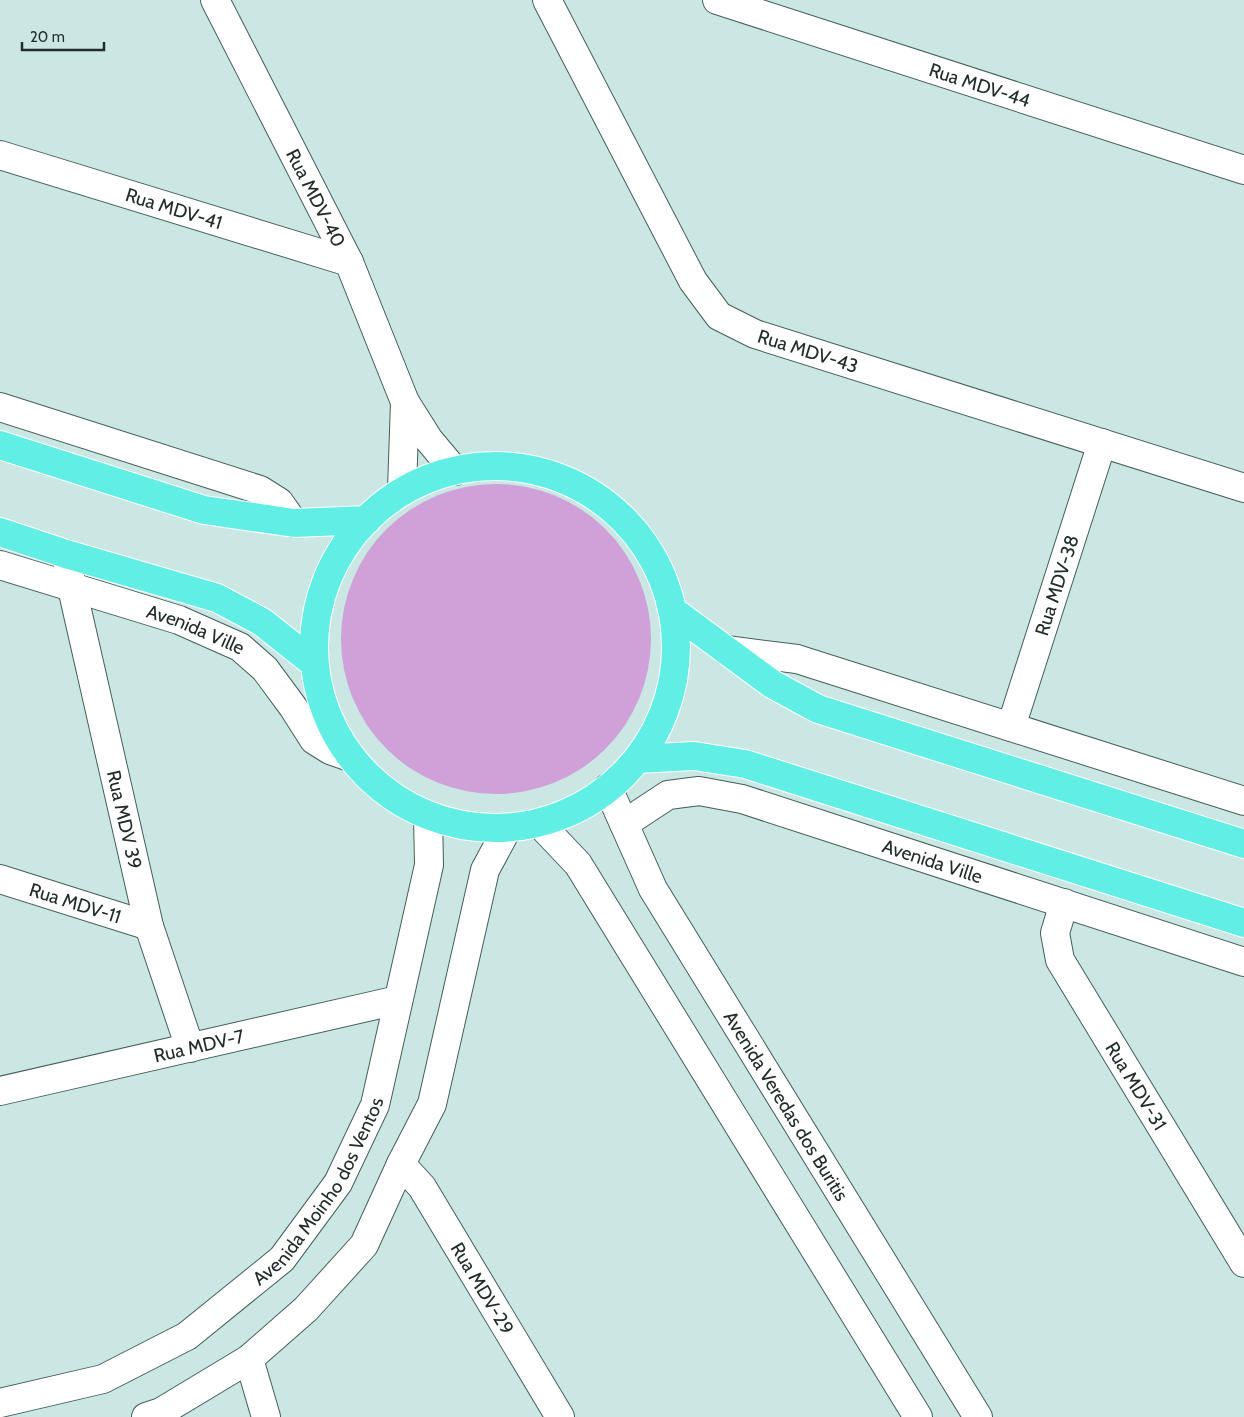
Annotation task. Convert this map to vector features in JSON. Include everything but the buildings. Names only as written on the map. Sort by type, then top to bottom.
[{"type":"highway","points":[[0,445],[204,510],[294,523],[366,520]]},
{"type":"highway","points":[[490,466],[534,470],[585,489],[627,522],[656,561],[673,611],[676,663],[667,706],[637,760],[608,788],[576,810],[539,823],[507,828],[466,827],[428,816],[384,791],[350,757],[325,712],[317,681],[315,664],[317,613],[337,559],[366,520],[402,489],[455,471],[490,466]]},
{"type":"highway","name":"Avenida Ville","points":[[0,532],[66,554],[217,598],[262,622],[315,664]]},
{"type":"highway","points":[[673,611],[772,684],[818,709],[1244,844]]},
{"type":"highway","name":"Avenida Ville","points":[[637,760],[694,756],[745,764],[1244,923]]},
{"type":"street","name":"Rua MDV-40","points":[[215,0],[349,262],[405,402],[429,440],[455,471]]},
{"type":"street","name":"Rua MDV-43","points":[[547,0],[693,281],[719,316],[755,334],[1244,488]]},
{"type":"street","name":"Rua MDV-44","points":[[717,0],[1244,170]]},
{"type":"street","name":"Rua MDV-41","points":[[0,155],[349,262]]},
{"type":"street","name":"Rua MDV-40","points":[[402,489],[405,402]]},
{"type":"street","points":[[0,407],[260,490],[279,502],[294,523]]},
{"type":"street","name":"Rua MDV-38","points":[[1011,727],[1102,443]]},
{"type":"street","name":"Rua MDV 39","points":[[66,554],[72,588],[149,926],[190,1048]]},
{"type":"street","name":"Avenida Ville","points":[[0,565],[179,620],[240,647],[265,669],[314,740],[330,750],[350,757]]},
{"type":"street","points":[[726,650],[797,659],[1244,801]]},
{"type":"street","name":"Avenida Veredas dos Buritis","points":[[608,788],[653,889],[978,1417]]},
{"type":"street","name":"Avenida Ville","points":[[624,824],[668,795],[699,791],[742,799],[1244,962]]},
{"type":"street","name":"Avenida Moinho dos Ventos","points":[[0,1403],[103,1378],[187,1336],[282,1259],[338,1184],[375,1105],[429,865],[428,816]]},
{"type":"street","points":[[539,823],[578,864],[918,1417]]},
{"type":"street","points":[[146,1417],[161,1412],[249,1359],[306,1309],[364,1245],[401,1164],[432,1104],[484,870],[507,828]]},
{"type":"street","name":"Rua MDV-11","points":[[0,879],[149,926]]},
{"type":"street","name":"Rua MDV-31","points":[[1064,903],[1055,933],[1060,960],[1244,1263]]},
{"type":"street","name":"Rua MDV-7","points":[[0,1091],[398,1000]]},
{"type":"street","name":"Rua MDV-29","points":[[401,1164],[422,1187],[560,1417]]},
{"type":"street","points":[[249,1359],[266,1417]]},
{"type":"shaded area","points":[[496,484],[526,487],[555,496],[582,510],[616,541],[632,566],[644,594],[648,609],[651,639],[648,669],[639,698],[625,725],[594,759],[569,775],[541,787],[526,791],[496,794],[466,791],[437,782],[410,768],[376,737],[360,712],[348,684],[344,669],[341,639],[344,609],[353,580],[367,553],[398,519],[423,503],[451,491],[466,487]]}]
